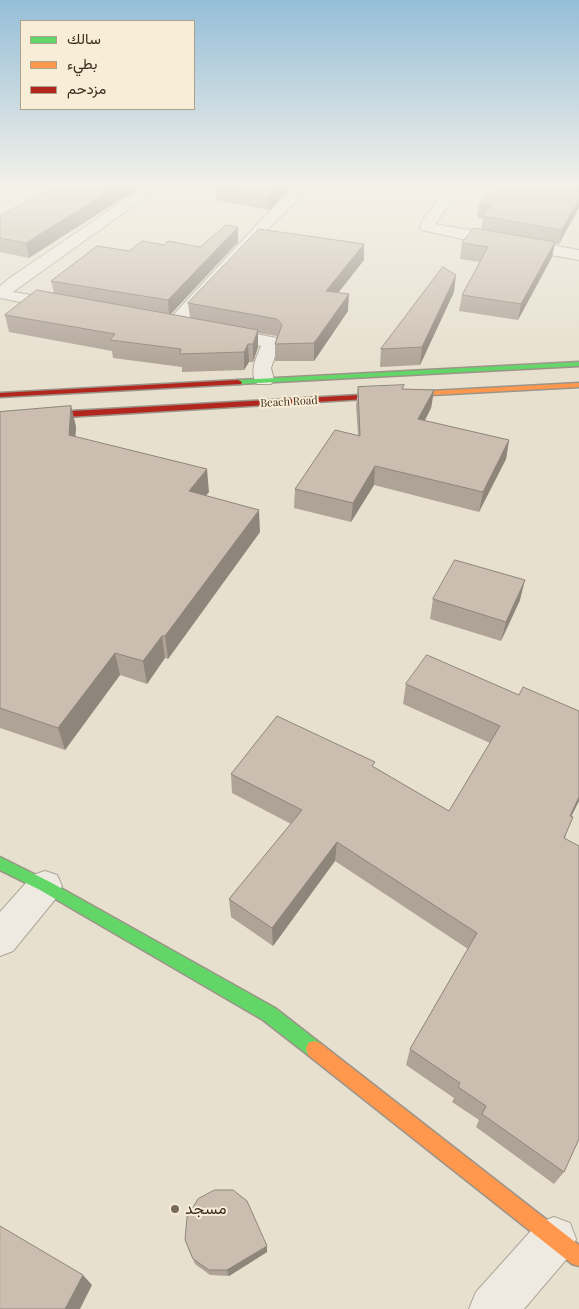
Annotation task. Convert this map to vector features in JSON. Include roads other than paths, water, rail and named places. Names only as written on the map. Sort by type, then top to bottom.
[{"type":"main road","name":"Beach Road","points":[[0,395],[579,364]]},
{"type":"main road","name":"Beach Road","points":[[0,418],[579,385]]},
{"type":"main road","points":[[0,863],[45,886],[269,1014],[468,1168],[567,1248]]},
{"type":"street","points":[[65,247],[17,280],[2,294],[78,308]]},
{"type":"street","points":[[174,324],[244,247]]},
{"type":"street","points":[[527,247],[579,256]]},
{"type":"street","points":[[155,321],[272,342],[262,368],[264,380]]},
{"type":"street","points":[[0,939],[45,886]]},
{"type":"street","points":[[493,1309],[567,1248]]},
{"type":"place","name":"مسجد","points":[[175,1209]]}]
